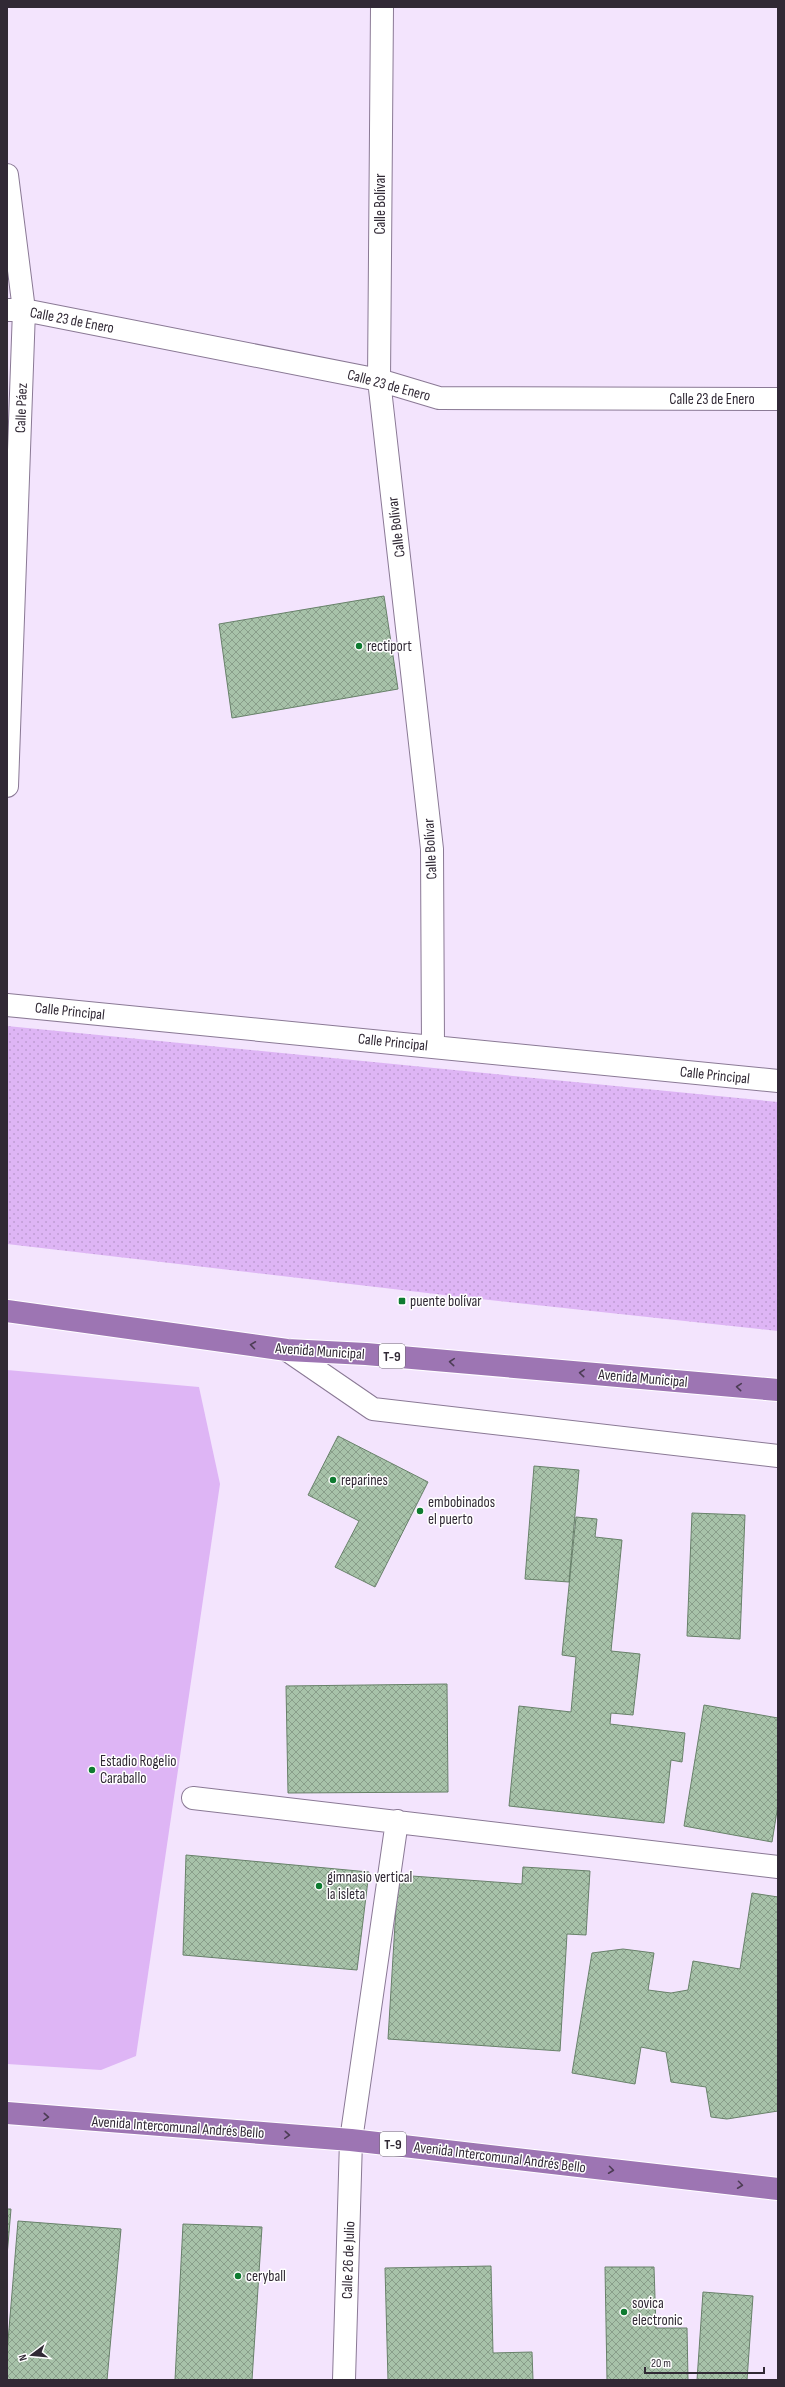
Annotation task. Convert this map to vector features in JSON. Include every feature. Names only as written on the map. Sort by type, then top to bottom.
[{"type":"highway","name":"Avenida Municipal","points":[[7,1312],[288,1350],[366,1354],[778,1390]]},
{"type":"highway","name":"Avenida Intercomunal Andrés Bello","points":[[7,2113],[352,2140],[778,2189]]},
{"type":"street","name":"Calle Bolívar","points":[[382,7],[379,380],[432,849],[433,1046]]},
{"type":"street","name":"Calle Páez","points":[[7,175],[16,310],[7,786]]},
{"type":"street","name":"Calle 23 de Enero","points":[[16,310],[379,380],[439,398],[778,399]]},
{"type":"street","name":"Calle Principal","points":[[7,1005],[778,1081]]},
{"type":"street","points":[[288,1350],[373,1409],[778,1456]]},
{"type":"street","points":[[193,1798],[778,1867]]},
{"type":"street","name":"Calle 26 de Julio","points":[[344,2380],[352,2140],[397,1821]]},
{"type":"shaded area","points":[[7,1026],[778,1102],[778,1331],[453,1296],[7,1244]]},
{"type":"shaded area","name":"Estadio Rogelio Caraballo","points":[[7,1370],[199,1387],[220,1484],[136,2056],[101,2070],[7,2064]]},
{"type":"building","points":[[384,596],[398,689],[232,718],[219,624]]},
{"type":"building","points":[[338,1436],[428,1482],[375,1587],[335,1567],[359,1521],[308,1495]]},
{"type":"building","points":[[534,1466],[579,1470],[569,1582],[525,1579]]},
{"type":"building","points":[[692,1513],[745,1515],[740,1639],[687,1636]]},
{"type":"building","points":[[576,1517],[597,1519],[595,1537],[622,1540],[611,1651],[640,1654],[633,1715],[611,1713],[610,1724],[685,1733],[682,1762],[671,1760],[664,1823],[509,1806],[519,1706],[571,1712],[576,1657],[562,1655]]},
{"type":"building","points":[[447,1684],[448,1792],[288,1793],[286,1686]]},
{"type":"building","points":[[704,1705],[778,1718],[778,1805],[772,1842],[684,1826]]},
{"type":"building","points":[[186,1855],[369,1872],[357,1970],[183,1955]]},
{"type":"building","points":[[523,1867],[590,1871],[586,1935],[567,1934],[560,2051],[388,2039],[398,1875],[522,1884]]},
{"type":"building","points":[[752,1893],[778,1897],[778,2111],[727,2119],[711,2117],[706,2087],[671,2082],[666,2052],[641,2047],[635,2084],[572,2073],[592,1953],[623,1949],[654,1953],[648,1990],[671,1993],[688,1990],[693,1961],[740,1969]]},
{"type":"building","points":[[7,2209],[11,2209],[7,2256]]},
{"type":"building","points":[[18,2221],[121,2229],[107,2380],[7,2380],[7,2353]]},
{"type":"building","points":[[183,2224],[262,2227],[252,2380],[175,2380]]},
{"type":"building","points":[[491,2266],[493,2353],[532,2352],[533,2380],[388,2380],[385,2268]]},
{"type":"building","points":[[605,2267],[654,2267],[656,2328],[687,2328],[688,2380],[607,2380]]},
{"type":"building","points":[[703,2292],[753,2296],[747,2380],[697,2380]]},
{"type":"place","name":"rectiport","points":[[359,646]]},
{"type":"place","name":"puente bolívar","points":[[402,1301]]},
{"type":"place","name":"reparines","points":[[333,1480]]},
{"type":"place","name":"embobinados el puerto","points":[[420,1511]]},
{"type":"place","name":"Estadio Rogelio Caraballo","points":[[92,1770]]},
{"type":"place","name":"gimnasio vertical la isleta","points":[[319,1886]]},
{"type":"place","name":"ceryball","points":[[238,2276]]},
{"type":"place","name":"sovica electronic","points":[[624,2312]]}]
